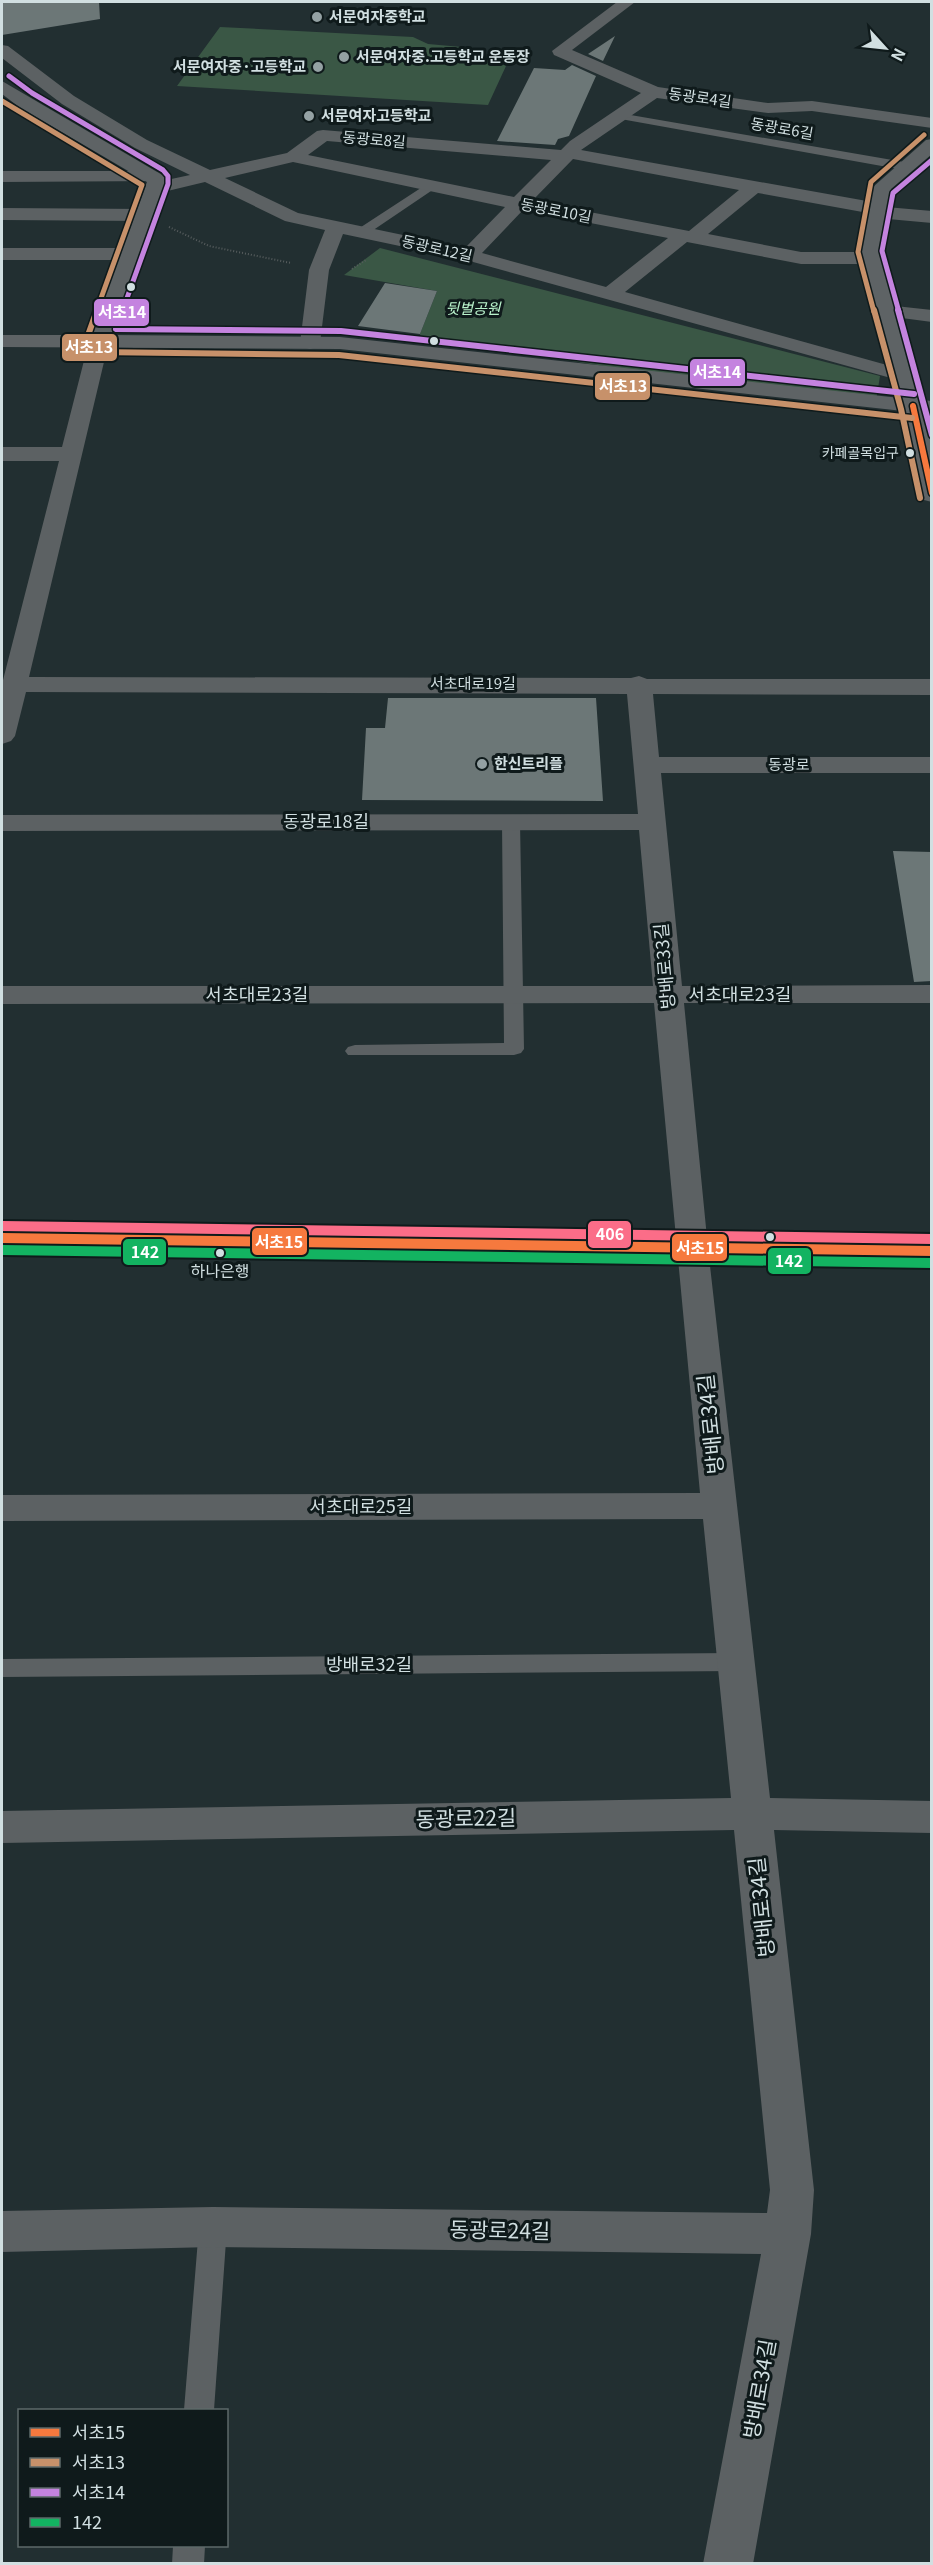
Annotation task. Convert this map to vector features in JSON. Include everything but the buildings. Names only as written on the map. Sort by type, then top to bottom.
[{"type":"street","name":"동광로4길","points":[[627,2],[560,51],[654,92],[768,108],[812,106],[932,123]]},
{"type":"street","name":"동광로12길","points":[[2,50],[68,100],[141,144],[204,177],[292,217],[469,255],[904,376]]},
{"type":"street","points":[[2,736],[99,341],[145,215],[153,182],[6,92]]},
{"type":"street","points":[[469,255],[576,145],[654,92]]},
{"type":"street","name":"동광로8길","points":[[2,177],[153,182],[204,177],[293,157],[323,135],[567,154],[877,211],[932,217]]},
{"type":"street","points":[[931,492],[922,407],[904,376],[870,252],[882,187],[932,144]]},
{"type":"street","name":"동광로10길","points":[[293,157],[519,204],[801,258],[871,258]]},
{"type":"street","points":[[610,294],[754,187]]},
{"type":"street","points":[[2,214],[145,215]]},
{"type":"street","points":[[310,343],[319,270],[336,226]]},
{"type":"street","points":[[2,254],[131,254]]},
{"type":"street","points":[[886,311],[932,316]]},
{"type":"street","points":[[2,341],[310,343],[412,349],[922,407]]},
{"type":"street","points":[[2,454],[71,454]]},
{"type":"street","name":"서초대로19길","points":[[14,684],[639,684],[932,687]]},
{"type":"street","name":"방배로33길","points":[[639,684],[693,1248]]},
{"type":"street","name":"동광로","points":[[646,765],[932,765]]},
{"type":"street","name":"동광로18길","points":[[2,823],[651,822]]},
{"type":"street","name":"서초대로23길","points":[[2,995],[932,994]]},
{"type":"street","points":[[2,1238],[932,1251]]},
{"type":"street","name":"방배로34길","points":[[693,1248],[792,2190],[788,2234],[728,2564]]},
{"type":"street","name":"서초대로25길","points":[[2,1508],[720,1506]]},
{"type":"street","name":"동광로22길","points":[[2,1827],[752,1814],[932,1817]]},
{"type":"street","name":"동광로24길","points":[[2,2232],[213,2227],[788,2234]]},
{"type":"lane","name":"동광로6길","points":[[619,116],[904,166]]},
{"type":"lane","points":[[362,232],[430,186]]},
{"type":"lane","points":[[355,1051],[514,1049],[511,822]]},
{"type":"lane","name":"방배로32길","points":[[2,1668],[736,1662]]},
{"type":"lane","points":[[199,2409],[213,2227]]},
{"type":"lane","points":[[188,2564],[189,2547]]},
{"type":"path","points":[[145,215],[209,246],[319,270]]},
{"type":"green space","name":"서문여자중.고등학교 운동장","points":[[220,27],[413,37],[428,44],[473,48],[506,66],[488,105],[177,86]]},
{"type":"green space","name":"뒷벌공원","points":[[380,248],[880,376],[876,401],[688,379],[421,338],[420,334],[437,291],[344,275]]},
{"type":"transit line","name":"서초14","points":[[9,76],[32,93],[163,170],[168,176],[168,184],[116,329],[341,331],[914,394]]},
{"type":"transit line","name":"서초13","points":[[2,101],[142,185],[87,338],[88,346],[95,352],[339,355],[912,418]]},
{"type":"transit line","name":"서초13","points":[[920,498],[901,409],[858,252],[871,182],[924,135]]},
{"type":"transit line","name":"서초14","points":[[932,160],[893,193],[882,251],[932,435]]},
{"type":"transit line","name":"서초15","points":[[913,406],[932,493]]},
{"type":"transit line","name":"406","points":[[2,1226],[932,1239]]},
{"type":"transit line","name":"서초15","points":[[2,1238],[932,1251]]},
{"type":"transit line","name":"142","points":[[2,1250],[932,1263]]},
{"type":"place","name":"서문여자중학교","points":[[317,17]]},
{"type":"place","name":"서문여자중.고등학교 운동장","points":[[344,57]]},
{"type":"place","name":"서문여자중·고등학교","points":[[318,67]]},
{"type":"place","name":"서문여자고등학교","points":[[309,116]]},
{"type":"place","name":"카페골목입구","points":[[910,453]]},
{"type":"place","name":"한신트리플","points":[[482,764]]},
{"type":"place","name":"하나은행","points":[[220,1253]]}]
